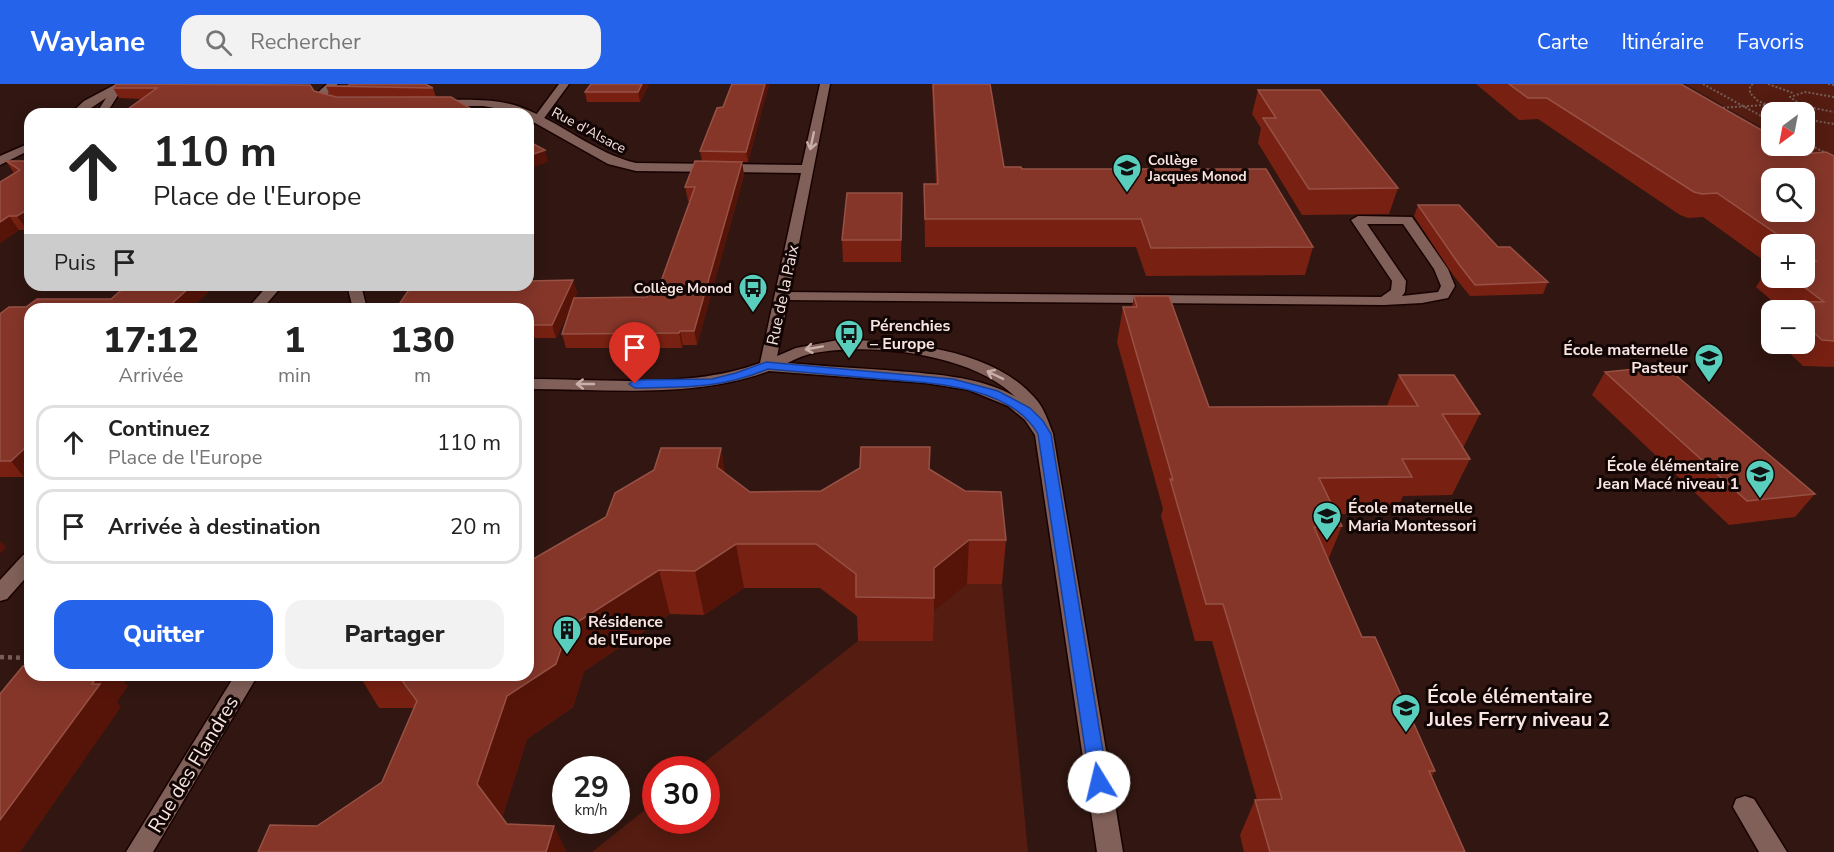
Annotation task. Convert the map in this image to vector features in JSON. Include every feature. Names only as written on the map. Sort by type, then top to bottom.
[{"type":"street","points":[[82,108],[123,84]]},
{"type":"street","points":[[105,108],[123,84]]},
{"type":"street","points":[[333,84],[321,94],[321,98],[327,101],[352,103]]},
{"type":"street","name":"Rue d'Alsace","points":[[534,113],[564,84]]},
{"type":"street","name":"Rue de la Paix","points":[[825,84],[766,366],[965,385],[994,393],[1017,405],[1033,418],[1044,434]]},
{"type":"street","name":"Rue d'Alsace","points":[[422,103],[494,103],[514,108]]},
{"type":"street","name":"Rue d'Alsace","points":[[534,118],[612,161],[636,167],[807,169]]},
{"type":"street","points":[[0,160],[24,149]]},
{"type":"street","points":[[0,167],[24,160]]},
{"type":"street","points":[[782,296],[1384,300],[1422,299],[1443,295],[1448,286],[1441,269],[1407,220],[1358,220],[1399,281],[1398,292],[1384,300]]},
{"type":"street","points":[[260,303],[270,291]]},
{"type":"street","points":[[534,384],[697,384],[740,376],[804,350],[828,346],[901,348],[933,353],[971,365],[1005,380],[1026,397],[1036,410],[1044,434],[1110,852]]},
{"type":"street","points":[[0,593],[24,567]]},
{"type":"street","name":"Rue des Flandres","points":[[139,852],[242,681]]},
{"type":"street","points":[[1745,807],[1774,852]]},
{"type":"path","points":[[1703,84],[1761,116]]},
{"type":"path","points":[[1753,84],[1750,86],[1749,93],[1762,102]]},
{"type":"path","points":[[1768,84],[1794,93],[1834,97]]},
{"type":"path","points":[[1828,84],[1834,85]]},
{"type":"path","points":[[1794,93],[1790,97],[1795,102]]},
{"type":"path","points":[[1715,108],[1761,105]]},
{"type":"path","points":[[1815,109],[1834,112]]},
{"type":"path","points":[[1815,120],[1834,124]]},
{"type":"path","points":[[1815,148],[1834,157]]},
{"type":"path","points":[[0,657],[24,658]]},
{"type":"shaded area","points":[[1685,84],[1834,84],[1834,169],[1811,156],[1815,156],[1815,102],[1761,102],[1761,127]]},
{"type":"shaded area","points":[[967,584],[1002,584],[1028,852],[592,852],[615,834],[630,834],[630,822],[642,812],[642,834],[720,834],[720,756],[712,756],[858,641],[933,641],[933,612]]},
{"type":"building","points":[[116,84],[310,85],[314,91],[336,97],[451,97],[470,108],[129,108],[157,88],[113,88]]},
{"type":"building","points":[[350,84],[425,84],[433,88],[326,86],[348,86]]},
{"type":"building","points":[[591,84],[642,84],[638,92],[585,92]]},
{"type":"building","points":[[732,84],[765,84],[746,152],[700,151],[717,108],[723,107]]},
{"type":"building","points":[[933,84],[990,84],[1004,167],[1021,167],[1022,169],[1266,169],[1313,247],[1151,248],[1141,219],[925,219],[924,184],[938,184]]},
{"type":"building","points":[[1509,84],[1681,84],[1761,130],[1761,156],[1815,156],[1815,153],[1826,152],[1834,156],[1834,341],[1822,340],[1815,334],[1815,302],[1824,302],[1805,288],[1815,288],[1815,234],[1776,234],[1717,193],[1694,192],[1547,98],[1528,98]]},
{"type":"building","points":[[1258,90],[1320,90],[1398,188],[1309,189],[1263,118],[1276,118]]},
{"type":"building","points":[[534,144],[545,150],[534,154]]},
{"type":"building","points":[[6,161],[24,161],[24,212],[17,216],[9,216],[0,222],[0,182],[20,170]]},
{"type":"building","points":[[695,161],[742,162],[694,331],[562,334],[574,298],[647,297],[651,287],[659,287],[695,187],[685,187]]},
{"type":"building","points":[[847,193],[902,193],[901,240],[842,240]]},
{"type":"building","points":[[1418,205],[1459,205],[1498,247],[1510,247],[1548,282],[1475,285]]},
{"type":"building","points":[[573,280],[552,325],[534,325],[534,303],[400,303],[408,291],[534,291],[534,281]]},
{"type":"building","points":[[120,291],[186,291],[172,303],[32,303],[37,299],[111,299]]},
{"type":"building","points":[[1134,296],[1169,296],[1209,407],[1418,406],[1399,375],[1454,375],[1480,414],[1442,414],[1470,459],[1402,459],[1412,477],[1319,478],[1342,526],[1314,527],[1362,637],[1375,637],[1435,771],[1429,771],[1465,852],[1270,852],[1255,800],[1282,799],[1223,604],[1206,604],[1123,307],[1137,307]]},
{"type":"building","points":[[9,307],[24,307],[24,449],[11,461],[0,461],[0,314]]},
{"type":"building","points":[[1665,366],[1815,494],[1747,501],[1605,372]]},
{"type":"building","points":[[861,447],[930,447],[929,469],[965,491],[1001,492],[1006,540],[969,540],[934,568],[934,598],[856,597],[856,574],[816,544],[736,544],[695,571],[659,570],[568,628],[556,664],[534,678],[534,559],[606,517],[615,493],[654,470],[661,448],[721,448],[717,467],[750,492],[821,491],[860,468]]},
{"type":"building","points":[[23,666],[24,681],[94,681],[92,684],[100,684],[0,820],[0,694]]},
{"type":"building","points":[[402,681],[530,681],[507,696],[477,784],[507,824],[552,826],[546,852],[258,852],[270,825],[317,826],[382,782],[417,701]]},
{"type":"place","name":"Collège Jacques Monod","points":[[1127,194]]},
{"type":"place","name":"Collège Monod","points":[[753,314]]},
{"type":"place","name":"Pérenchies – Europe","points":[[849,360]]},
{"type":"place","name":"École maternelle Pasteur","points":[[1709,384]]},
{"type":"place","name":"École élémentaire Jean Macé niveau 1","points":[[1760,500]]},
{"type":"place","name":"École maternelle Maria Montessori","points":[[1327,542]]},
{"type":"place","name":"Résidence de l'Europe","points":[[567,656]]},
{"type":"place","name":"École élémentaire Jules Ferry niveau 2","points":[[1406,734]]},
{"type":"route","points":[[635,384],[712,382],[740,376],[766,366],[949,381],[994,393],[1026,411],[1039,424],[1044,434],[1099,782]]}]
